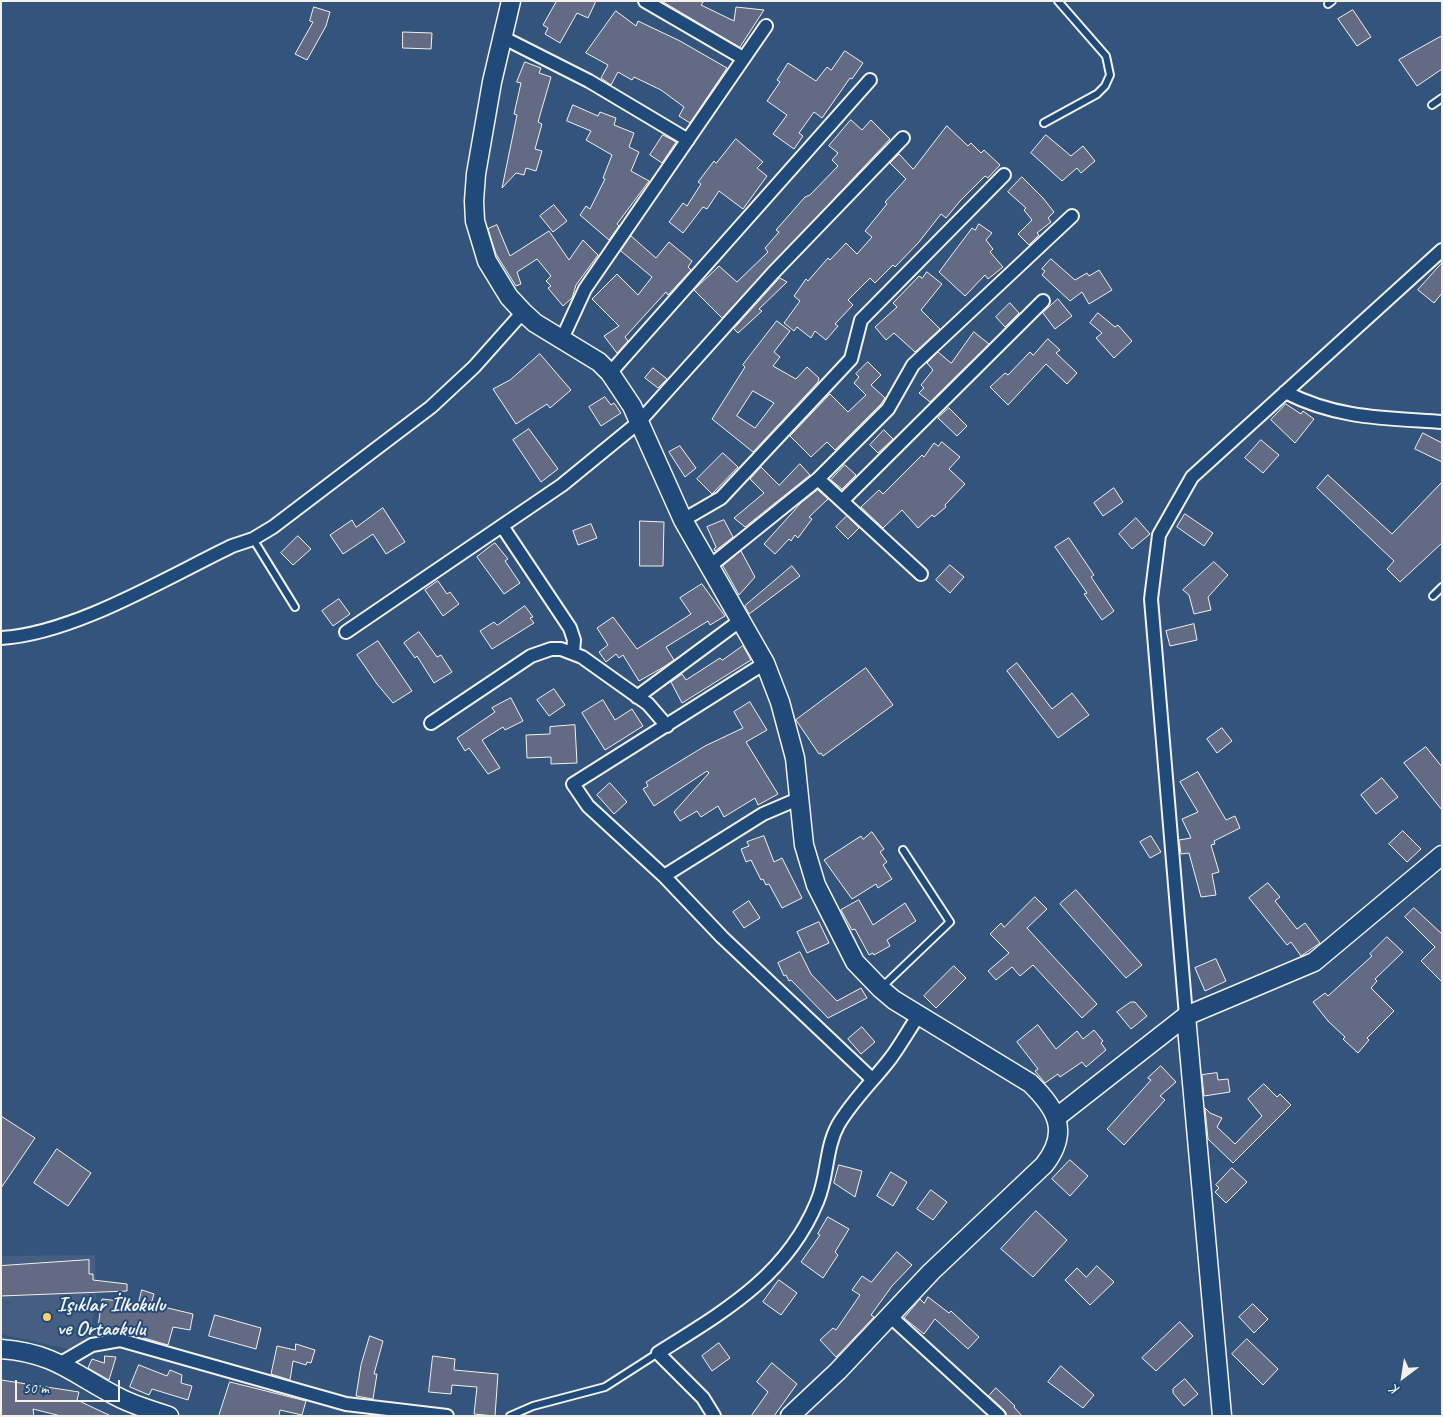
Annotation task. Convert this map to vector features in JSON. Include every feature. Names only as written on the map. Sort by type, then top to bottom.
[{"type":"street","points":[[511,1],[489,100],[474,201],[479,240],[487,261],[509,297],[523,312],[535,323],[585,352],[610,373],[632,406],[683,520],[765,663],[790,737],[804,845],[816,885],[855,962],[881,989],[919,1015],[1030,1083],[1042,1095],[1057,1118],[1057,1143],[1044,1165],[931,1272],[891,1317],[790,1416]]},
{"type":"street","points":[[645,1],[743,58]]},
{"type":"street","points":[[562,339],[585,289],[766,26]]},
{"type":"street","points":[[502,37],[589,81],[688,140]]},
{"type":"street","points":[[610,373],[870,80]]},
{"type":"street","points":[[346,632],[562,485],[639,422],[773,273],[902,138]]},
{"type":"street","points":[[683,520],[721,498],[851,359],[861,320],[1004,175]]},
{"type":"street","points":[[710,566],[818,479],[888,409],[913,365],[1072,216]]},
{"type":"street","points":[[1222,1416],[1151,599],[1159,534],[1192,477],[1442,250]]},
{"type":"street","points":[[842,501],[1043,300]]},
{"type":"street","points":[[1,638],[45,631],[107,607],[232,546],[253,539],[273,527],[430,407],[474,367],[523,312]]},
{"type":"street","points":[[1285,392],[1304,402],[1343,414],[1442,422]]},
{"type":"street","points":[[818,479],[921,574]]},
{"type":"street","points":[[502,526],[570,628],[574,640],[573,652]]},
{"type":"street","points":[[637,697],[741,620]]},
{"type":"street","points":[[431,723],[531,656],[551,649],[573,652],[637,697],[667,726]]},
{"type":"street","points":[[765,663],[573,784],[584,801],[664,876],[722,937],[872,1079]]},
{"type":"street","points":[[664,876],[763,814],[798,799]]},
{"type":"street","points":[[1057,1118],[1186,1016],[1314,962],[1442,855]]},
{"type":"street","points":[[714,1416],[703,1398],[658,1354],[741,1300],[786,1255],[806,1224],[818,1199],[834,1134],[872,1079],[890,1059],[919,1015]]},
{"type":"street","points":[[891,1317],[999,1416]]},
{"type":"street","points":[[61,1363],[92,1345],[120,1340],[346,1404],[447,1416]]},
{"type":"street","points":[[1,1349],[34,1353],[61,1363],[122,1399],[169,1416]]},
{"type":"street","points":[[340,1416],[346,1404]]},
{"type":"lane","points":[[1044,123],[1097,94],[1106,86],[1110,75],[1106,56],[1058,1]]},
{"type":"lane","points":[[1432,105],[1442,98]]},
{"type":"lane","points":[[253,539],[296,607]]},
{"type":"lane","points":[[1433,596],[1442,587]]},
{"type":"lane","points":[[881,989],[950,922],[902,850]]},
{"type":"lane","points":[[510,1416],[532,1406],[605,1387],[658,1354]]},
{"type":"shaded area","name":"Işıklar İlkokulu ve Ortaokulu","points":[[95,1255],[96,1300],[89,1342],[77,1351],[1,1334],[1,1256]]},
{"type":"building","points":[[554,1],[596,1],[588,18],[577,13],[560,43],[545,34],[548,28],[543,25],[556,2]]},
{"type":"building","points":[[662,1],[704,1],[701,5],[734,21],[736,7],[764,10],[740,47]]},
{"type":"building","points":[[314,7],[330,12],[326,26],[307,60],[295,54],[313,22],[310,21]]},
{"type":"building","points":[[1353,10],[1371,37],[1357,46],[1338,19]]},
{"type":"building","points":[[616,11],[636,26],[638,21],[680,41],[727,68],[690,123],[679,116],[684,107],[661,90],[634,77],[632,80],[618,72],[611,85],[601,78],[608,65],[586,53]]},
{"type":"building","points":[[403,32],[432,33],[431,49],[403,48]]},
{"type":"building","points":[[1442,36],[1442,69],[1417,86],[1399,60]]},
{"type":"building","points":[[845,51],[863,63],[822,118],[814,112],[799,133],[803,136],[794,149],[773,134],[787,115],[767,101],[780,82],[777,80],[788,63],[816,81],[827,67],[831,70]]},
{"type":"building","points":[[525,62],[541,68],[539,73],[551,77],[538,122],[542,124],[535,149],[542,151],[536,171],[526,168],[524,175],[516,173],[502,188],[517,115],[514,114],[521,83],[517,82]]},
{"type":"building","points":[[573,105],[598,116],[600,112],[616,118],[614,125],[634,133],[629,147],[639,152],[631,171],[649,181],[617,224],[619,226],[609,240],[580,215],[586,206],[590,209],[605,179],[603,178],[612,155],[586,140],[591,131],[567,121]]},
{"type":"building","points":[[851,120],[862,130],[871,120],[890,139],[722,318],[694,290],[719,266],[737,282],[768,252],[765,248],[779,232],[776,230],[805,197],[810,195],[838,166],[832,160],[838,153],[829,146]]},
{"type":"building","points":[[947,126],[968,146],[971,143],[981,153],[984,150],[1000,165],[988,178],[985,176],[946,218],[941,214],[919,242],[895,267],[893,265],[875,283],[870,278],[848,300],[853,305],[835,324],[838,326],[826,340],[815,331],[811,338],[797,327],[794,331],[784,323],[800,301],[794,296],[806,279],[808,281],[828,258],[830,260],[846,243],[857,254],[872,237],[865,231],[887,204],[885,202],[906,179],[890,163],[899,154],[913,169]]},
{"type":"building","points":[[663,135],[676,142],[662,163],[650,155]]},
{"type":"building","points":[[1046,135],[1071,156],[1083,146],[1095,161],[1081,173],[1077,168],[1062,181],[1031,153]]},
{"type":"building","points":[[736,139],[763,162],[757,168],[767,176],[743,209],[719,191],[707,209],[703,207],[683,233],[669,222],[683,203],[687,206],[701,184],[698,182],[714,161],[716,163]]},
{"type":"building","points":[[1022,177],[1054,212],[1048,218],[1051,222],[1037,233],[1039,235],[1029,245],[1018,234],[1032,220],[1024,210],[1026,208],[1008,192]]},
{"type":"building","points":[[554,205],[567,221],[553,232],[540,216]]},
{"type":"building","points":[[979,224],[992,233],[986,240],[993,249],[990,252],[1003,267],[988,279],[985,275],[965,296],[939,272],[972,228],[975,230]]},
{"type":"building","points":[[497,225],[510,256],[549,231],[569,260],[583,240],[598,255],[576,285],[572,298],[563,306],[548,288],[551,286],[546,281],[551,276],[537,259],[517,272],[521,284],[516,286],[496,254],[488,229]]},
{"type":"building","points":[[631,236],[656,258],[669,242],[692,261],[688,267],[691,270],[668,295],[666,292],[625,337],[628,341],[617,353],[604,336],[619,326],[592,299],[617,274],[638,295],[652,277],[621,251]]},
{"type":"building","points":[[1051,259],[1075,280],[1087,273],[1089,276],[1099,270],[1112,290],[1089,304],[1082,292],[1070,301],[1042,275],[1045,271],[1042,269]]},
{"type":"building","points":[[1442,263],[1442,293],[1434,303],[1418,290]]},
{"type":"building","points":[[927,272],[942,284],[921,310],[940,329],[915,352],[894,333],[886,340],[875,327],[897,307],[893,303],[919,276],[922,278]]},
{"type":"building","points":[[780,278],[787,282],[759,309],[762,311],[738,333],[734,329]]},
{"type":"building","points":[[1058,299],[1072,316],[1055,329],[1043,313]]},
{"type":"building","points":[[1010,303],[1019,313],[1005,327],[996,317]]},
{"type":"building","points":[[1098,313],[1115,327],[1118,325],[1132,341],[1114,358],[1096,338],[1102,333],[1090,323]]},
{"type":"building","points":[[777,321],[790,331],[774,352],[780,357],[773,366],[796,379],[807,367],[819,378],[818,382],[753,452],[712,419],[745,367],[743,365]],"holes":[[[753,391],[774,403],[755,428],[737,416]]]},
{"type":"building","points":[[974,332],[989,344],[930,402],[919,393],[924,388],[921,385],[933,370],[927,363],[938,352],[951,363]]},
{"type":"building","points":[[1048,339],[1060,350],[1056,353],[1077,373],[1067,384],[1046,364],[1008,405],[990,387],[1005,373],[1008,375],[1030,352],[1033,355]]},
{"type":"building","points":[[540,354],[571,390],[550,408],[547,404],[516,424],[493,389],[510,380]]},
{"type":"building","points":[[868,362],[881,375],[871,385],[885,398],[835,450],[827,442],[811,457],[790,436],[830,394],[848,412],[866,395],[854,383],[859,377],[856,374]]},
{"type":"building","points":[[653,368],[667,379],[658,388],[645,378]]},
{"type":"building","points":[[605,397],[611,405],[614,403],[621,413],[601,426],[589,407]]},
{"type":"building","points":[[1286,404],[1301,414],[1303,411],[1314,419],[1295,443],[1271,420]]},
{"type":"building","points":[[949,408],[967,426],[957,436],[938,418]]},
{"type":"building","points":[[529,429],[558,469],[541,482],[513,440]]},
{"type":"building","points":[[884,430],[893,439],[878,453],[870,445]]},
{"type":"building","points":[[1423,433],[1442,443],[1442,462],[1415,449]]},
{"type":"building","points":[[1261,440],[1279,455],[1263,473],[1245,458]]},
{"type":"building","points":[[942,442],[960,457],[949,469],[965,484],[945,505],[946,507],[934,517],[932,515],[918,528],[902,510],[883,528],[861,507],[879,490],[883,494],[922,455],[924,457],[934,443],[938,446]]},
{"type":"building","points":[[680,446],[696,468],[685,477],[669,452]]},
{"type":"building","points":[[723,453],[738,467],[712,494],[697,479]]},
{"type":"building","points":[[800,464],[810,475],[745,527],[734,518],[764,493],[750,479],[761,467],[779,485]]},
{"type":"building","points":[[845,465],[856,475],[842,489],[831,480]]},
{"type":"building","points":[[1328,475],[1392,534],[1442,482],[1442,543],[1400,582],[1387,569],[1394,561],[1317,488]]},
{"type":"building","points":[[1114,488],[1123,502],[1103,516],[1094,503]]},
{"type":"building","points":[[818,490],[828,499],[809,517],[812,519],[798,538],[795,535],[791,541],[789,539],[775,554],[764,544],[801,503]]},
{"type":"building","points":[[383,508],[405,542],[386,554],[373,534],[343,554],[330,535],[352,520],[356,527]]},
{"type":"building","points":[[1185,514],[1213,533],[1204,546],[1177,527]]},
{"type":"building","points":[[847,516],[859,528],[848,539],[836,527]]},
{"type":"building","points":[[1136,518],[1150,534],[1132,549],[1119,534]]},
{"type":"building","points":[[724,520],[733,537],[715,551],[716,547],[707,527]]},
{"type":"building","points":[[640,521],[664,522],[663,566],[640,566]]},
{"type":"building","points":[[591,524],[597,538],[578,545],[573,531]]},
{"type":"building","points":[[298,536],[311,549],[293,565],[281,553]]},
{"type":"building","points":[[1069,538],[1094,575],[1091,577],[1114,611],[1102,620],[1084,594],[1087,593],[1055,547]]},
{"type":"building","points":[[495,543],[508,559],[505,561],[520,583],[504,594],[477,557]]},
{"type":"building","points":[[741,551],[755,577],[739,595],[723,566]]},
{"type":"building","points":[[1214,562],[1228,575],[1208,597],[1211,610],[1194,614],[1189,595],[1183,590]]},
{"type":"building","points":[[950,565],[964,577],[950,593],[936,580]]},
{"type":"building","points":[[792,566],[800,576],[749,614],[745,606]]},
{"type":"building","points":[[438,581],[447,594],[450,592],[459,604],[443,616],[425,590]]},
{"type":"building","points":[[702,584],[725,616],[710,625],[708,621],[666,647],[674,660],[639,681],[623,655],[619,658],[616,654],[606,662],[599,652],[608,645],[597,628],[613,617],[637,649],[691,614],[680,598]]},
{"type":"building","points":[[339,599],[350,614],[333,626],[322,611]]},
{"type":"building","points":[[525,606],[533,617],[530,618],[534,623],[492,649],[480,631],[494,622],[497,625]]},
{"type":"building","points":[[1194,624],[1197,640],[1170,646],[1166,631]]},
{"type":"building","points":[[419,632],[437,657],[441,655],[452,672],[434,683],[417,656],[415,658],[404,643]]},
{"type":"building","points":[[378,641],[412,691],[393,703],[357,655]]},
{"type":"building","points":[[743,646],[751,660],[682,703],[671,682],[682,674],[686,680]]},
{"type":"building","points":[[1017,663],[1052,709],[1072,693],[1089,715],[1058,738],[1007,671]]},
{"type":"building","points":[[866,668],[893,705],[823,756],[821,753],[819,754],[796,720]]},
{"type":"building","points":[[554,689],[565,705],[549,716],[537,700]]},
{"type":"building","points":[[511,698],[523,721],[505,730],[503,727],[482,740],[500,768],[488,774],[469,748],[465,751],[457,738],[495,712],[492,708]]},
{"type":"building","points":[[603,700],[615,720],[632,709],[643,726],[605,750],[582,713]]},
{"type":"building","points":[[750,702],[767,730],[746,742],[778,794],[758,805],[755,798],[724,817],[718,806],[701,817],[697,811],[680,821],[674,812],[709,773],[707,771],[654,806],[643,789],[648,786],[646,782],[705,746],[743,728],[734,712]]},
{"type":"building","points":[[575,725],[577,763],[551,764],[551,757],[527,758],[526,735],[550,734],[550,727]]},
{"type":"building","points":[[1222,728],[1232,741],[1217,753],[1207,739]]},
{"type":"building","points":[[1426,747],[1442,767],[1442,810],[1404,763]]},
{"type":"building","points":[[1198,772],[1226,820],[1235,816],[1240,828],[1214,841],[1215,844],[1211,845],[1219,872],[1212,874],[1216,895],[1201,897],[1189,853],[1181,854],[1179,840],[1191,838],[1182,819],[1198,812],[1180,782]]},
{"type":"building","points":[[1382,778],[1398,797],[1376,814],[1361,795]]},
{"type":"building","points":[[610,783],[627,802],[614,814],[597,795]]},
{"type":"building","points":[[1403,831],[1421,849],[1407,862],[1389,844]]},
{"type":"building","points":[[872,832],[884,849],[880,852],[887,862],[883,865],[892,879],[878,888],[876,884],[852,899],[824,860],[861,836],[863,839]]},
{"type":"building","points":[[764,836],[774,862],[782,858],[802,898],[782,908],[769,884],[766,885],[763,879],[761,880],[751,860],[746,862],[741,849],[749,846],[747,842]]},
{"type":"building","points":[[1151,836],[1161,852],[1150,858],[1140,842]]},
{"type":"building","points":[[1268,883],[1280,897],[1275,901],[1297,929],[1305,923],[1320,943],[1301,956],[1291,942],[1287,945],[1249,898]]},
{"type":"building","points":[[1076,890],[1142,965],[1126,978],[1060,904]]},
{"type":"building","points":[[1035,897],[1047,909],[1027,928],[1097,1004],[1082,1018],[1033,965],[1020,976],[1012,967],[996,980],[988,971],[1009,953],[990,934],[1001,923],[1004,927]]},
{"type":"building","points":[[859,900],[873,925],[905,903],[916,921],[887,940],[890,946],[874,955],[873,953],[869,955],[855,929],[852,930],[841,910]]},
{"type":"building","points":[[749,901],[760,918],[744,928],[733,912]]},
{"type":"building","points":[[1414,908],[1442,934],[1442,982],[1421,961],[1435,947],[1405,917]]},
{"type":"building","points":[[819,922],[829,943],[807,953],[797,932]]},
{"type":"building","points":[[1387,937],[1403,952],[1375,979],[1377,981],[1371,988],[1394,1011],[1367,1038],[1369,1040],[1358,1053],[1343,1039],[1345,1037],[1328,1021],[1313,1002],[1325,993],[1328,996],[1372,956],[1370,954]]},
{"type":"building","points":[[800,952],[811,974],[837,1001],[861,988],[867,998],[828,1018],[791,980],[789,981],[786,975],[784,976],[778,963]]},
{"type":"building","points":[[1216,959],[1226,981],[1205,991],[1195,968]]},
{"type":"building","points":[[954,966],[966,978],[936,1008],[924,996]]},
{"type":"building","points":[[1131,1002],[1135,1002],[1147,1016],[1131,1029],[1117,1012]]},
{"type":"building","points":[[1038,1025],[1056,1049],[1077,1031],[1083,1039],[1094,1030],[1103,1041],[1101,1043],[1106,1050],[1086,1067],[1082,1062],[1060,1077],[1058,1074],[1045,1083],[1035,1071],[1038,1069],[1017,1042]]},
{"type":"building","points":[[862,1027],[875,1042],[861,1054],[848,1039]]},
{"type":"building","points":[[1161,1066],[1176,1082],[1160,1096],[1165,1100],[1124,1145],[1107,1129],[1151,1080],[1148,1078]]},
{"type":"building","points":[[1217,1073],[1218,1080],[1228,1079],[1230,1092],[1204,1096],[1202,1075]]},
{"type":"building","points":[[1264,1084],[1277,1097],[1280,1094],[1291,1105],[1233,1163],[1208,1139],[1205,1108],[1210,1113],[1222,1118],[1217,1127],[1235,1144],[1262,1116],[1248,1099]]},
{"type":"building","points":[[1,1116],[35,1138],[1,1188]]},
{"type":"building","points":[[57,1149],[91,1173],[68,1206],[34,1183]]},
{"type":"building","points":[[1070,1160],[1088,1176],[1070,1196],[1052,1179]]},
{"type":"building","points":[[839,1165],[862,1171],[855,1197],[834,1183]]},
{"type":"building","points":[[1232,1168],[1247,1182],[1226,1203],[1215,1192],[1219,1188],[1216,1185]]},
{"type":"building","points":[[891,1172],[907,1182],[893,1206],[877,1196]]},
{"type":"building","points":[[931,1190],[947,1202],[933,1220],[917,1209]]},
{"type":"building","points":[[1036,1211],[1067,1240],[1033,1277],[1001,1249]]},
{"type":"building","points":[[828,1217],[849,1229],[835,1252],[838,1255],[823,1278],[801,1262],[820,1235],[818,1234]]},
{"type":"building","points":[[897,1252],[912,1265],[892,1286],[871,1315],[874,1317],[836,1357],[820,1340],[833,1328],[836,1330],[860,1295],[852,1290],[862,1276],[871,1282]]},
{"type":"building","points":[[89,1260],[89,1274],[93,1274],[93,1280],[127,1284],[127,1291],[1,1296],[1,1266]]},
{"type":"building","points":[[1097,1266],[1114,1282],[1090,1305],[1065,1280],[1077,1268],[1086,1277]]},
{"type":"building","points":[[779,1280],[797,1293],[781,1315],[763,1302]]},
{"type":"building","points":[[142,1290],[154,1294],[151,1304],[193,1314],[190,1330],[173,1327],[168,1345],[144,1338],[145,1334],[117,1328],[98,1327],[102,1299],[138,1303]]},
{"type":"building","points":[[928,1297],[949,1313],[951,1311],[979,1337],[968,1349],[935,1319],[924,1334],[904,1318],[920,1299],[924,1303]]},
{"type":"building","points":[[1253,1304],[1268,1319],[1254,1333],[1239,1317]]},
{"type":"building","points":[[215,1315],[261,1328],[256,1349],[209,1336]]},
{"type":"building","points":[[1180,1322],[1193,1336],[1156,1371],[1142,1358]]},
{"type":"building","points":[[370,1336],[383,1341],[374,1374],[377,1374],[373,1399],[356,1396],[361,1365]]},
{"type":"building","points":[[1247,1339],[1278,1369],[1263,1385],[1232,1354]]},
{"type":"building","points":[[719,1343],[730,1358],[712,1371],[702,1356]]},
{"type":"building","points":[[296,1344],[315,1350],[311,1363],[307,1362],[306,1365],[293,1361],[290,1380],[271,1374],[277,1346],[295,1350]]},
{"type":"building","points":[[105,1356],[116,1357],[109,1380],[88,1368],[92,1359],[104,1363]]},
{"type":"building","points":[[433,1356],[455,1359],[454,1370],[498,1374],[495,1416],[474,1414],[477,1387],[452,1385],[451,1394],[429,1392]]},
{"type":"building","points":[[772,1363],[797,1384],[774,1416],[751,1416],[768,1392],[757,1382]]},
{"type":"building","points":[[139,1365],[167,1376],[170,1370],[182,1375],[181,1383],[192,1386],[188,1400],[152,1389],[149,1395],[130,1387]]},
{"type":"building","points":[[1061,1366],[1094,1395],[1083,1408],[1048,1382]]},
{"type":"building","points":[[1185,1379],[1198,1394],[1184,1406],[1173,1393],[1173,1389]]},
{"type":"building","points":[[1,1380],[79,1392],[77,1400],[111,1416],[61,1416],[33,1409],[34,1416],[1,1416]]},
{"type":"building","points":[[230,1382],[306,1401],[302,1415],[280,1410],[279,1416],[219,1416]]},
{"type":"building","points":[[996,1388],[1015,1406],[1022,1416],[1007,1416],[1004,1410],[989,1396]]},
{"type":"place","name":"Işıklar İlkokulu ve Ortaokulu","points":[[47,1317]]}]
